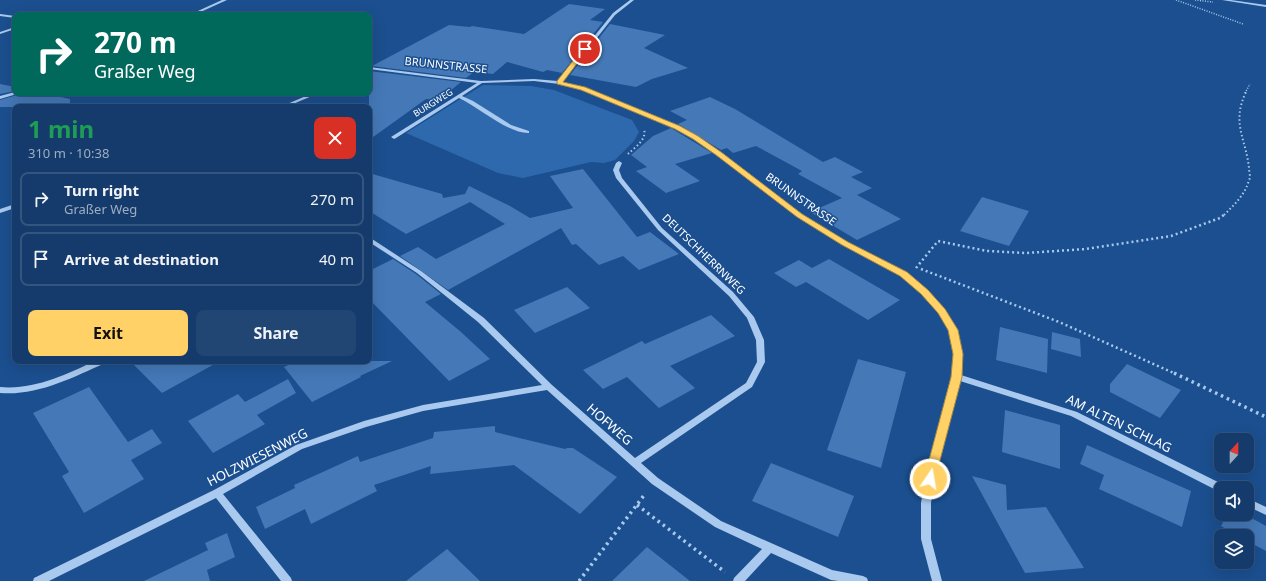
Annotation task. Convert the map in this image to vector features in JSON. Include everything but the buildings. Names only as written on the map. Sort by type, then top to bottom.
[{"type":"street","points":[[198,12],[225,0]]},
{"type":"street","points":[[559,83],[614,14],[632,0]]},
{"type":"street","points":[[1224,0],[1266,6]]},
{"type":"street","points":[[0,15],[12,17]]},
{"type":"street","points":[[0,33],[12,29]]},
{"type":"street","name":"BRUNNSTRASSE","points":[[372,68],[481,82],[534,80],[583,88],[677,127],[696,138],[719,153],[800,215],[845,243],[904,274],[924,292],[942,312],[953,330],[958,354],[957,377],[932,467],[926,503],[926,539],[937,581]]},
{"type":"street","points":[[372,71],[376,69]]},
{"type":"street","name":"BURGWEG","points":[[394,137],[481,82]]},
{"type":"street","points":[[0,98],[12,94]]},
{"type":"street","points":[[290,104],[310,96]]},
{"type":"street","points":[[458,96],[471,102],[509,126],[527,132]]},
{"type":"street","name":"DEUTSCHHERRNWEG","points":[[619,163],[616,170],[619,178],[660,230],[731,294],[750,317],[760,340],[761,362],[750,385],[635,463]]},
{"type":"street","points":[[0,211],[12,207]]},
{"type":"street","name":"HOFWEG","points":[[372,243],[419,272],[481,320],[549,387],[655,481],[718,524],[831,574],[863,581]]},
{"type":"street","points":[[0,390],[9,392],[53,382],[95,364]]},
{"type":"street","name":"AM ALTEN SCHLAG","points":[[957,377],[1074,414],[1214,484]]},
{"type":"street","name":"HOLZWIESENWEG","points":[[38,581],[216,494],[299,447],[364,424],[423,408],[549,387]]},
{"type":"street","points":[[216,494],[287,581]]},
{"type":"street","points":[[1254,505],[1266,511]]},
{"type":"street","points":[[734,579],[770,547]]},
{"type":"path","points":[[1176,0],[1216,13],[1243,24]]},
{"type":"path","points":[[904,274],[917,268],[938,240],[987,251],[1026,253],[1086,249],[1171,236],[1220,218],[1239,200],[1250,179],[1248,159],[1239,128],[1241,102],[1250,84]]},
{"type":"path","points":[[619,163],[645,136],[645,132],[640,122],[646,115]]},
{"type":"path","points":[[917,268],[1007,300],[1080,330],[1151,361],[1266,417]]},
{"type":"path","points":[[579,581],[655,481]]},
{"type":"path","points":[[637,505],[734,579]]},
{"type":"shaded area","points":[[483,85],[531,86],[554,90],[632,120],[639,132],[634,141],[615,160],[604,163],[591,162],[523,178],[498,173],[406,133]]},
{"type":"route","points":[[585,49],[559,83],[583,88],[677,127],[696,138],[719,153],[800,215],[845,243],[904,274],[924,292],[942,312],[953,330],[958,354],[957,377],[930,479]]}]
